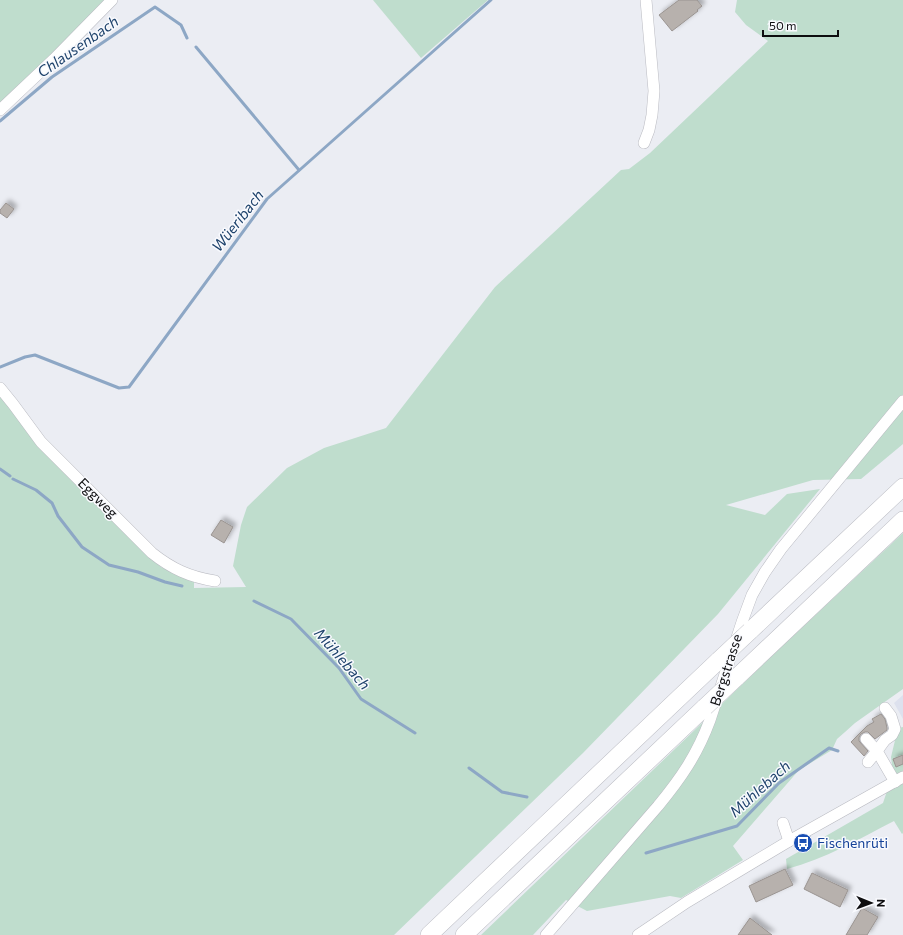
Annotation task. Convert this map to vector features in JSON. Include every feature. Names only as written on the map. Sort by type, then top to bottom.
[{"type":"highway","points":[[429,935],[903,487]]},
{"type":"highway","points":[[464,935],[903,520]]},
{"type":"street","points":[[0,110],[54,59],[112,0]]},
{"type":"street","points":[[644,143],[649,130],[652,115],[654,91],[646,0]]},
{"type":"street","name":"Eggweg","points":[[0,388],[41,442],[152,553],[163,562],[174,568],[201,578],[215,581]]},
{"type":"street","name":"Bergstrasse","points":[[546,935],[675,786],[704,736],[752,595],[765,572],[781,549],[903,401]]},
{"type":"street","points":[[868,762],[885,740],[892,735],[894,729],[891,716],[885,708]]},
{"type":"street","points":[[638,935],[687,902],[789,841],[899,780],[866,739]]},
{"type":"street","points":[[783,823],[789,841]]},
{"type":"shaded area","points":[[903,695],[903,719],[894,703]]},
{"type":"green space","points":[[0,0],[105,0],[0,104]]},
{"type":"green space","points":[[373,0],[488,0],[421,58]]},
{"type":"green space","points":[[737,0],[903,0],[903,444],[861,479],[813,480],[726,505],[765,515],[787,494],[820,489],[718,614],[583,753],[394,935],[0,935],[0,395],[24,424],[40,449],[161,567],[194,582],[194,588],[246,587],[233,566],[241,525],[247,507],[287,468],[324,448],[386,428],[495,287],[621,170],[629,169],[650,153],[768,41],[746,25],[735,12]]},
{"type":"green space","points":[[903,533],[903,689],[855,723],[837,739],[832,750],[799,770],[733,846],[743,860],[681,898],[670,896],[587,911],[566,900],[533,935],[481,935],[776,652]]},
{"type":"green space","points":[[903,727],[903,833],[902,834],[894,821],[815,860],[787,869],[786,859],[883,803],[893,773],[891,757],[898,728]]},
{"type":"building","points":[[679,0],[697,0],[702,6],[697,10],[698,11],[672,31],[659,15]]},
{"type":"building","points":[[6,203],[14,209],[7,218],[0,213],[0,210]]},
{"type":"building","points":[[221,520],[233,527],[224,543],[211,535]]},
{"type":"building","points":[[881,714],[885,719],[887,730],[875,739],[868,732],[861,734],[859,737],[859,741],[868,751],[864,756],[851,742],[867,726],[874,722],[872,719]]},
{"type":"building","points":[[903,755],[903,764],[896,767],[893,759]]},
{"type":"building","points":[[785,869],[793,885],[756,902],[749,886]]},
{"type":"building","points":[[812,873],[848,890],[840,907],[804,889]]},
{"type":"building","points":[[862,908],[878,917],[867,935],[846,935]]},
{"type":"building","points":[[750,918],[772,935],[738,935]]},
{"type":"waterway","name":"Wüeribach","points":[[0,367],[25,357],[35,355],[119,388],[129,387],[267,199],[491,0]]},
{"type":"waterway","name":"Chlausenbach","points":[[0,121],[52,77],[155,7],[181,25],[187,38]]},
{"type":"waterway","name":"Chlausenbach","points":[[196,47],[299,170]]},
{"type":"waterway","name":"Wüeribach","points":[[0,469],[10,476]]},
{"type":"waterway","name":"Mühlebach","points":[[13,479],[36,490],[52,503],[58,516],[82,547],[109,565],[138,572],[165,582],[182,586]]},
{"type":"waterway","name":"Mühlebach","points":[[254,601],[291,619],[339,668],[361,699],[415,733]]},
{"type":"waterway","name":"Mühlebach","points":[[646,853],[737,826],[779,783],[829,748],[838,751]]},
{"type":"waterway","name":"Mühlebach","points":[[469,768],[502,792],[527,797]]},
{"type":"place","name":"Fischenrüti","points":[[803,843]]}]
